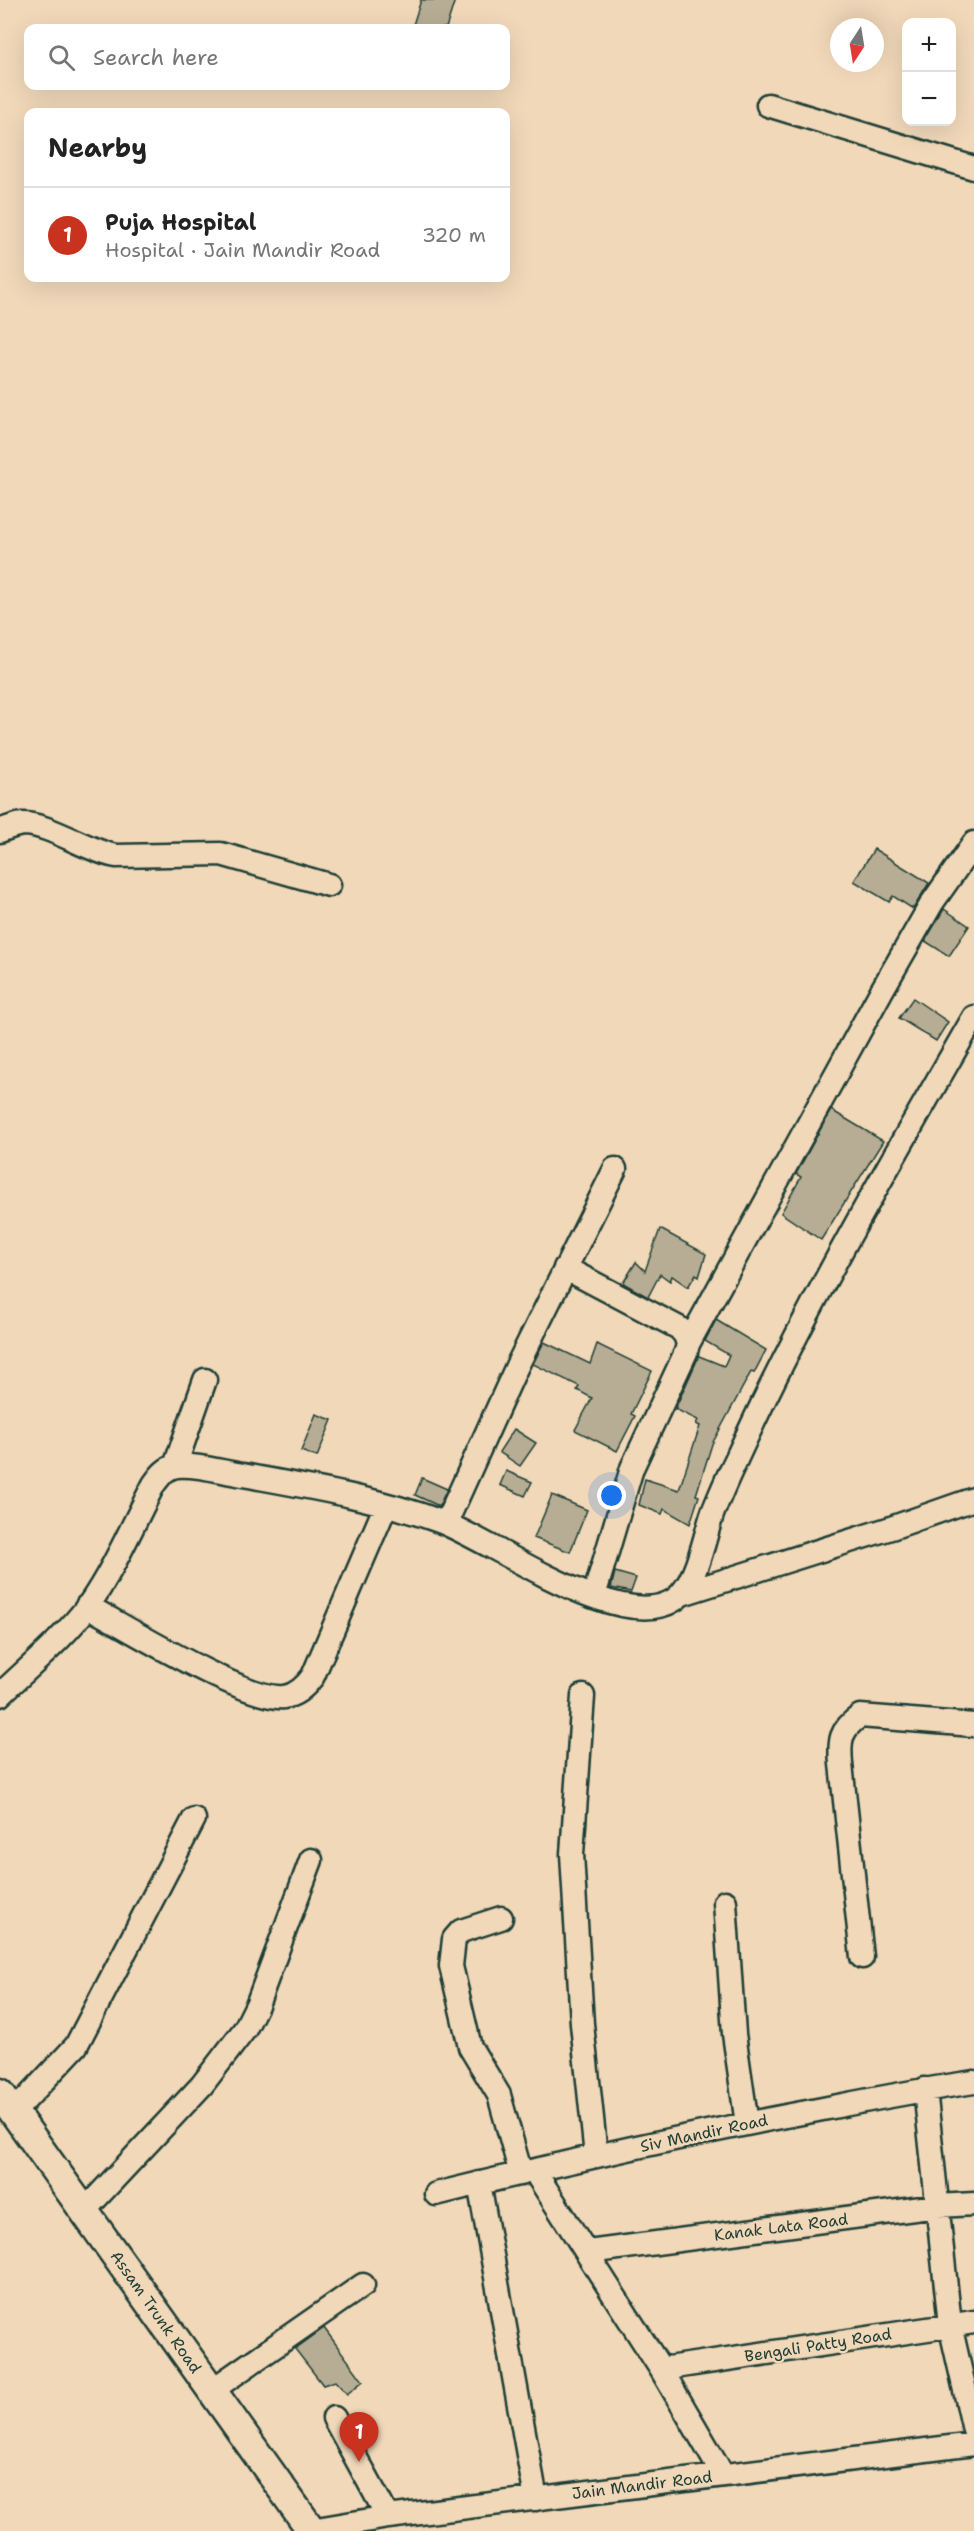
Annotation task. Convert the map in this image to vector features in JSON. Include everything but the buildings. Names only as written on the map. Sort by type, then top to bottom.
[{"type":"main road","name":"Assam Trunk Road","points":[[7,2102],[312,2530]]},
{"type":"street","points":[[768,105],[974,168]]},
{"type":"street","points":[[0,831],[22,824],[30,825],[100,853],[116,856],[221,854],[329,885]]},
{"type":"street","points":[[594,1596],[632,1468],[682,1363],[688,1344],[888,980],[932,903],[974,843]]},
{"type":"street","points":[[682,1594],[692,1576],[713,1513],[734,1464],[815,1298],[852,1227],[974,1017]]},
{"type":"street","points":[[446,1523],[517,1366],[615,1169]]},
{"type":"street","points":[[565,1268],[679,1328],[688,1344]]},
{"type":"street","points":[[175,1466],[205,1380]]},
{"type":"street","points":[[0,1695],[69,1629],[87,1606],[154,1484],[163,1471],[175,1466],[283,1482],[386,1505],[446,1523],[561,1584],[626,1606],[670,1603],[682,1594],[891,1528],[974,1499]]},
{"type":"street","points":[[87,1606],[235,1684],[273,1697],[286,1696],[306,1686],[314,1676],[386,1505]]},
{"type":"street","points":[[583,1696],[572,1854],[582,2024],[596,2156]]},
{"type":"street","points":[[862,1956],[840,1750],[842,1735],[847,1725],[860,1716],[974,1725]]},
{"type":"street","points":[[7,2102],[76,2046],[194,1819]]},
{"type":"street","points":[[84,2211],[202,2085],[245,2029],[257,2005],[311,1860]]},
{"type":"street","points":[[725,1902],[734,2034],[747,2124]]},
{"type":"street","points":[[501,1918],[461,1930],[454,1939],[451,1966],[470,2047],[499,2095],[528,2173],[588,2252],[661,2369],[723,2475]]},
{"type":"street","name":"Siv Mandir Road","points":[[436,2194],[596,2156],[747,2124],[925,2089],[974,2082]]},
{"type":"street","points":[[925,2089],[950,2325],[974,2430]]},
{"type":"street","points":[[479,2183],[536,2499]]},
{"type":"street","name":"Kanak Lata Road","points":[[588,2252],[937,2206],[974,2204]]},
{"type":"street","points":[[212,2390],[363,2285]]},
{"type":"street","name":"Bengali Patty Road","points":[[661,2369],[974,2322]]},
{"type":"street","points":[[334,2418],[388,2517]]},
{"type":"street","name":"Jain Mandir Road","points":[[312,2530],[388,2517],[974,2444]]},
{"type":"place","name":"Puja Hospital","points":[[359,2462]]}]
